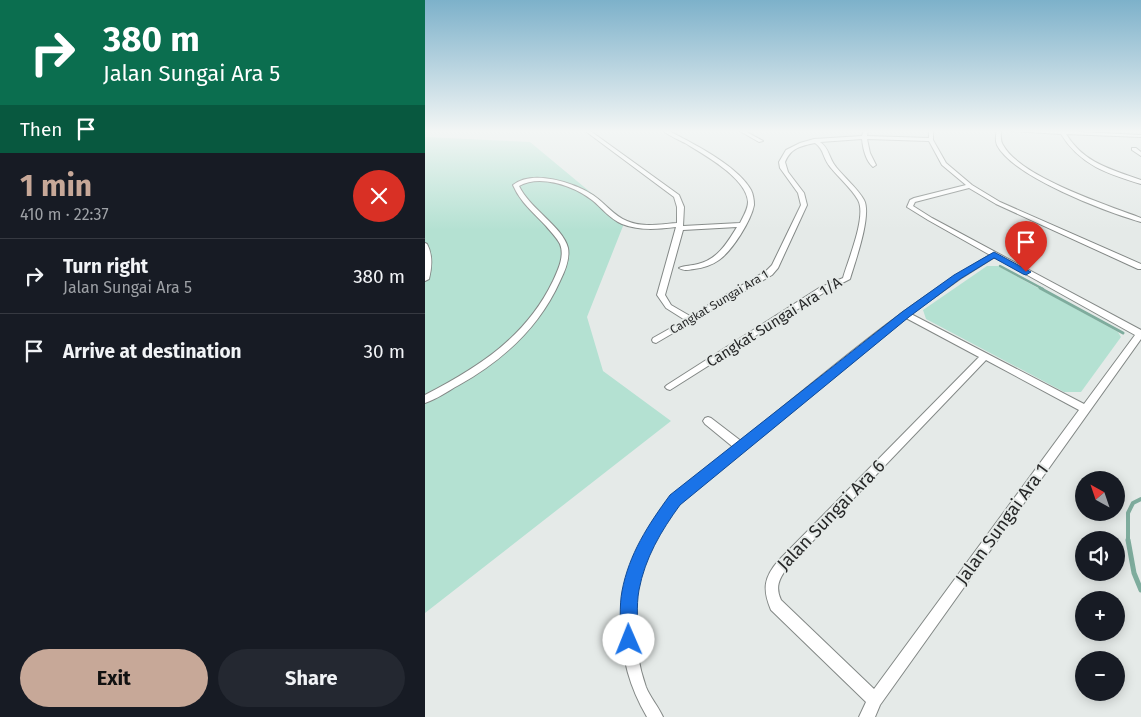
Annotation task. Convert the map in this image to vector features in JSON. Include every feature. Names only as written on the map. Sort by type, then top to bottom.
[{"type":"street","points":[[632,163],[677,196],[682,206],[679,226],[661,294],[662,300],[671,309],[690,319]]},
{"type":"street","points":[[683,268],[701,267],[724,254],[750,210],[751,198],[739,178],[718,163]]},
{"type":"street","name":"Cangkat Sungai Ara 1","points":[[656,340],[773,270],[805,205],[805,198],[802,192],[784,170],[782,163]]},
{"type":"street","name":"Cangkat Sungai Ara 1/A","points":[[670,387],[822,290],[846,279],[863,224],[864,209],[861,200],[830,163]]},
{"type":"street","points":[[944,163],[970,186],[999,203],[1141,267]]},
{"type":"street","points":[[1019,163],[1033,174],[1049,182],[1139,217]]},
{"type":"street","points":[[1095,163],[1141,182]]},
{"type":"street","points":[[1127,177],[1141,174]]},
{"type":"street","points":[[425,400],[479,370],[512,346],[532,322],[555,286],[566,258],[563,243],[539,214],[521,197],[516,184],[519,182],[540,180],[570,186],[593,198],[629,224],[741,226]]},
{"type":"street","points":[[970,186],[916,199],[912,201],[910,207],[994,255],[1141,334]]},
{"type":"street","points":[[425,245],[428,250],[425,279]]},
{"type":"street","points":[[655,717],[641,692],[630,655],[628,626],[630,592],[640,556],[654,528],[675,500],[740,446],[905,314],[957,277],[994,255]]},
{"type":"street","points":[[905,314],[1085,409]]},
{"type":"street","name":"Jalan Sungai Ara 1","points":[[867,717],[875,700],[1141,334]]},
{"type":"street","name":"Jalan Sungai Ara 6","points":[[875,700],[777,605],[770,585],[777,570],[985,356]]},
{"type":"street","points":[[708,421],[740,446]]},
{"type":"green space","points":[[425,163],[556,163],[625,221],[587,317],[603,371],[671,421],[425,613]]},
{"type":"green space","points":[[987,266],[998,266],[1118,332],[1121,337],[1081,392],[1064,392],[926,319],[923,310]]},
{"type":"waterway","points":[[1000,266],[1043,289]]},
{"type":"waterway","points":[[1040,288],[1123,333]]},
{"type":"waterway","points":[[1128,540],[1128,513],[1133,503],[1141,499]]},
{"type":"waterway","points":[[1128,540],[1134,573],[1141,590]]},
{"type":"route","points":[[629,640],[630,592],[640,556],[654,528],[675,500],[905,314],[957,277],[994,255],[1026,272]]}]
